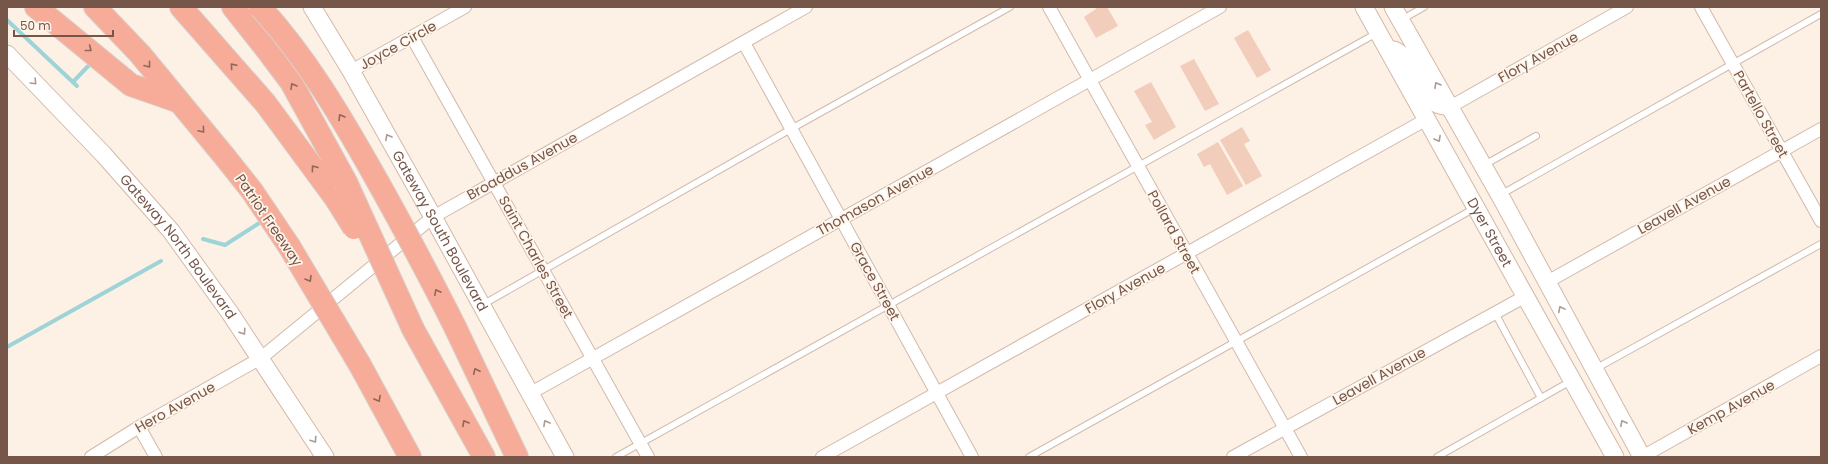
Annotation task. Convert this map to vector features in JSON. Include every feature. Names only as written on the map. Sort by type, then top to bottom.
[{"type":"highway","points":[[36,7],[132,85],[177,101]]},
{"type":"highway","name":"Patriot Freeway","points":[[95,7],[140,54],[252,191],[289,246],[360,365],[410,457]]},
{"type":"highway","points":[[181,7],[341,191]]},
{"type":"highway","points":[[233,7],[268,50],[290,82],[341,191],[413,329],[484,457]]},
{"type":"highway","points":[[260,7],[294,48],[335,107],[413,245],[455,327],[516,457]]},
{"type":"main road","name":"Gateway South Boulevard","points":[[312,7],[351,71],[433,217],[564,457]]},
{"type":"main road","name":"Dyer Street","points":[[1364,7],[1615,457]]},
{"type":"main road","name":"Dyer Street","points":[[1396,14],[1502,198],[1642,457]]},
{"type":"main road","points":[[1383,40],[1402,54],[1412,67],[1432,100],[1438,105],[1450,107]]},
{"type":"main road","name":"Gateway North Boulevard","points":[[7,54],[104,155],[166,225],[201,270],[261,358],[325,457]]},
{"type":"main road","points":[[1427,119],[1440,120],[1447,125],[1480,182],[1491,197],[1502,198]]},
{"type":"street","name":"Joyce Circle","points":[[351,71],[465,7]]},
{"type":"street","name":"Broaddus Avenue","points":[[261,358],[433,217],[806,7]]},
{"type":"street","name":"Pollard Street","points":[[1049,7],[1301,457]]},
{"type":"street","name":"Thomason Avenue","points":[[529,394],[1220,7]]},
{"type":"street","name":"Flory Avenue","points":[[1450,107],[1627,7]]},
{"type":"street","name":"Partello Street","points":[[1701,7],[1821,221]]},
{"type":"street","name":"Saint Charles Street","points":[[412,37],[648,457]]},
{"type":"street","name":"Grace Street","points":[[744,43],[972,457]]},
{"type":"street","name":"Flory Avenue","points":[[822,457],[1427,119]]},
{"type":"street","name":"Leavell Avenue","points":[[1547,282],[1821,129]]},
{"type":"street","name":"Leavell Avenue","points":[[1233,457],[1526,296]]},
{"type":"street","name":"Kemp Avenue","points":[[1642,457],[1821,356]]},
{"type":"street","name":"Hero Avenue","points":[[91,457],[139,427],[261,358]]},
{"type":"street","points":[[139,427],[156,457]]},
{"type":"lane","points":[[481,305],[1010,7]]},
{"type":"lane","points":[[1396,14],[1424,7]]},
{"type":"lane","points":[[1502,198],[1733,63],[1821,14]]},
{"type":"lane","points":[[616,457],[1138,166],[1383,40]]},
{"type":"lane","points":[[1483,166],[1536,136]]},
{"type":"lane","points":[[1029,457],[1477,208]]},
{"type":"lane","points":[[1594,370],[1821,244]]},
{"type":"lane","points":[[1494,313],[1541,398]]},
{"type":"lane","points":[[1437,457],[1573,381]]},
{"type":"building","points":[[1095,7],[1107,7],[1118,26],[1096,38],[1084,17],[1096,9]]},
{"type":"building","points":[[1248,30],[1271,70],[1257,78],[1234,38]]},
{"type":"building","points":[[1194,59],[1219,104],[1205,111],[1180,66]]},
{"type":"building","points":[[1151,82],[1176,127],[1154,140],[1145,125],[1152,122],[1134,91]]},
{"type":"building","points":[[1242,127],[1250,141],[1244,144],[1262,176],[1246,185],[1220,140]]},
{"type":"building","points":[[1218,142],[1243,186],[1227,195],[1210,164],[1204,167],[1197,154]]},
{"type":"waterway","points":[[7,20],[77,86]]},
{"type":"waterway","points":[[73,82],[92,62]]},
{"type":"waterway","points":[[203,239],[225,245],[264,220]]},
{"type":"waterway","points":[[7,347],[161,261]]}]
